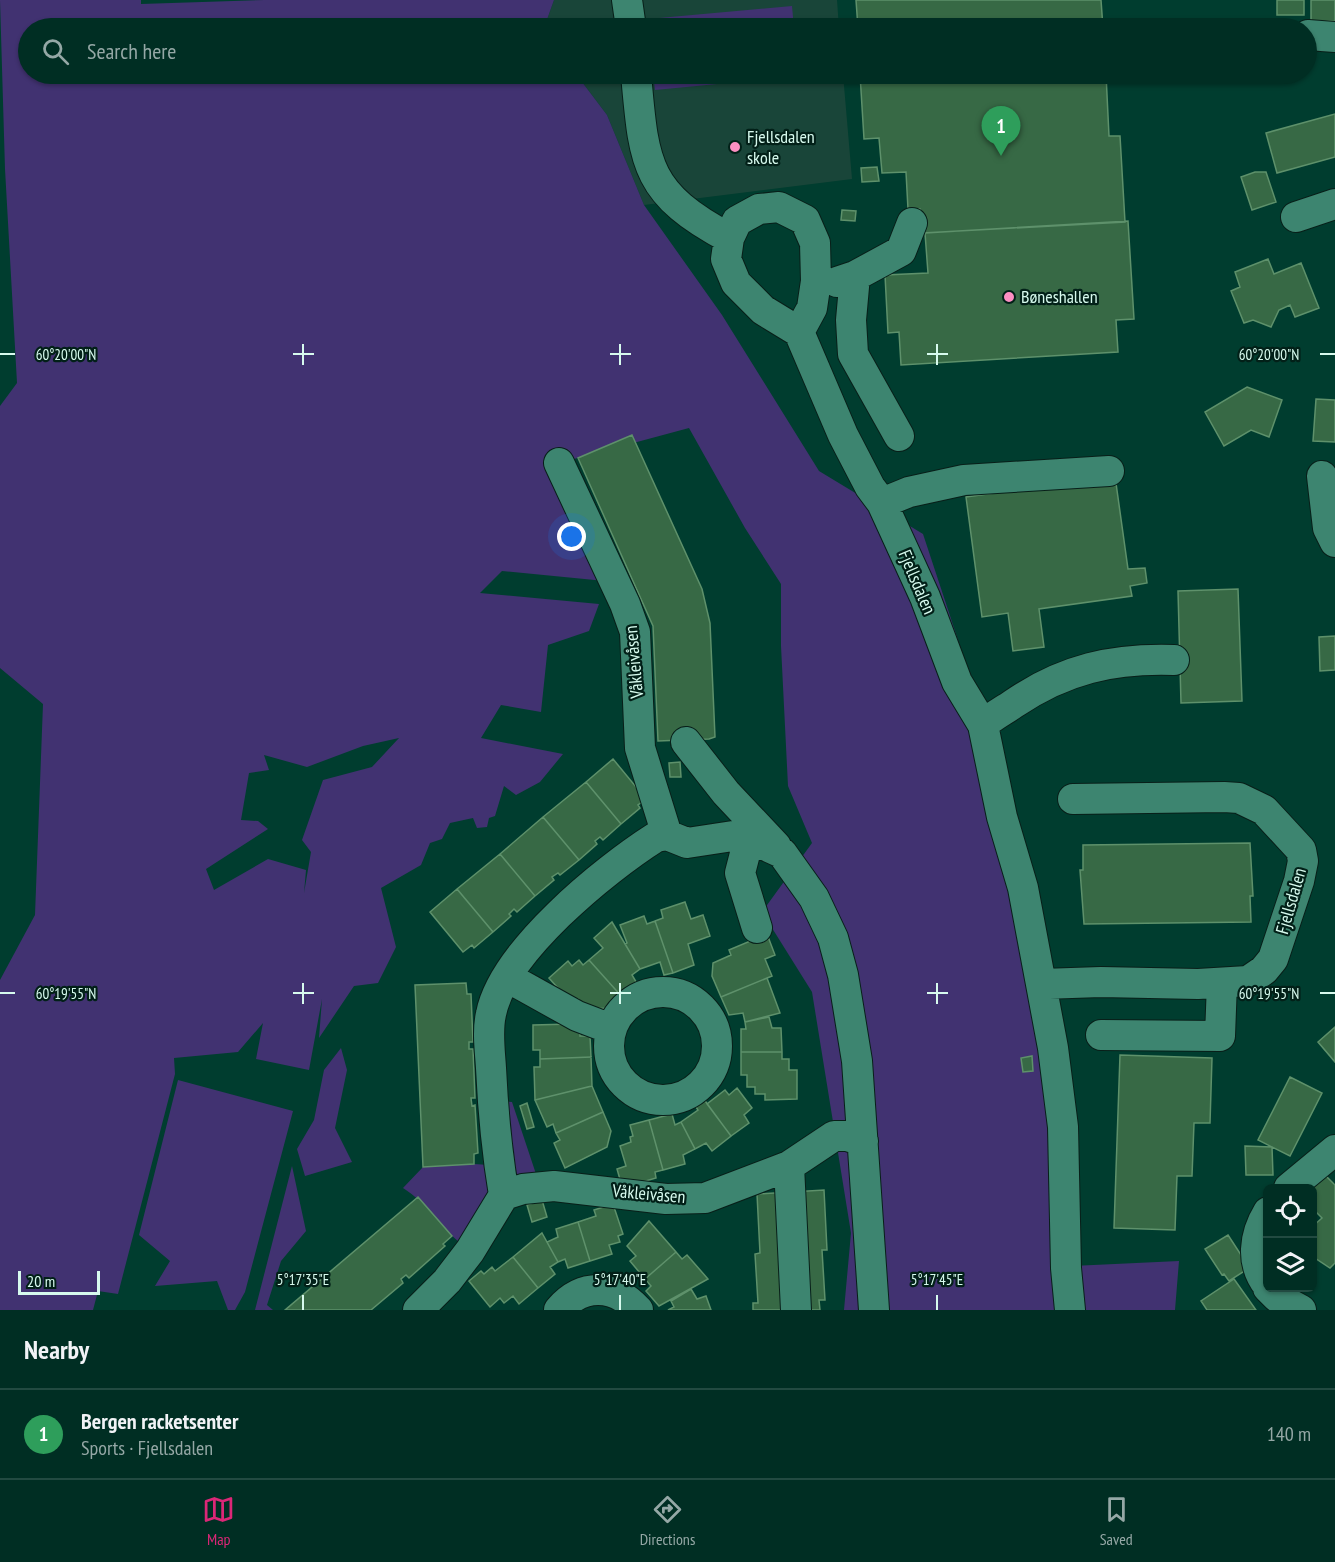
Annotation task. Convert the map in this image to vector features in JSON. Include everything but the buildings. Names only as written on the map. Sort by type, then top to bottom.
[{"type":"street","points":[[627,0],[630,18]]},
{"type":"street","points":[[637,84],[644,146],[651,171],[680,207],[729,238]]},
{"type":"street","points":[[1296,216],[1335,204]]},
{"type":"street","points":[[779,207],[805,220],[815,243],[816,281],[812,308],[799,332],[763,310],[736,283],[726,259],[729,238],[737,221],[759,209],[779,207]]},
{"type":"street","points":[[816,281],[837,282],[855,276],[901,250],[912,223]]},
{"type":"street","points":[[855,276],[851,320],[853,354],[899,436]]},
{"type":"street","name":"Fjellsdalen","points":[[799,332],[843,435],[870,487],[882,503],[925,597],[957,682],[983,725],[1002,817],[1023,888],[1042,984],[1063,1127],[1066,1268],[1070,1310]]},
{"type":"street","name":"Våkleivåsen","points":[[559,463],[625,604],[635,632],[640,748],[667,835]]},
{"type":"street","points":[[882,503],[918,489],[964,480],[1108,471]]},
{"type":"street","points":[[1322,477],[1328,528],[1335,542]]},
{"type":"street","points":[[983,725],[1021,698],[1066,674],[1102,665],[1143,659],[1174,660]]},
{"type":"street","points":[[686,742],[726,793],[782,853],[814,897],[833,938],[843,975],[857,1061],[874,1310]]},
{"type":"street","name":"Fjellsdalen","points":[[1042,984],[1248,981],[1264,970],[1274,959],[1302,871],[1301,850],[1264,810],[1239,798],[1073,799]]},
{"type":"street","points":[[418,1310],[447,1281],[470,1251],[504,1195],[495,1144],[489,1037],[490,1014],[507,977],[544,929],[571,901],[656,837],[667,835],[687,843],[734,836],[748,838],[782,853]]},
{"type":"street","points":[[748,838],[740,873],[758,928]]},
{"type":"street","points":[[507,977],[577,1016],[611,1029]]},
{"type":"street","points":[[1101,1035],[1220,1036],[1222,983]]},
{"type":"street","name":"Våkleivåsen","points":[[504,1195],[523,1189],[554,1186],[666,1199],[705,1198],[789,1166],[834,1136],[847,1136],[863,1141]]},
{"type":"street","points":[[1294,1184],[1335,1150]]},
{"type":"street","points":[[789,1166],[796,1310]]},
{"type":"street","points":[[1263,1222],[1257,1234],[1256,1263],[1263,1277]]},
{"type":"street","points":[[559,1310],[571,1298],[585,1291],[600,1289],[615,1292],[629,1300],[638,1310]]},
{"type":"street","points":[[1274,1292],[1291,1306],[1301,1310]]},
{"type":"shaded area","points":[[0,0],[141,0],[141,4],[265,0],[554,0],[548,18],[18,18],[18,84],[584,84],[607,115],[644,205],[722,315],[819,471],[923,534],[1028,852],[1072,1266],[1179,1261],[1175,1310],[844,1310],[851,1233],[812,992],[762,912],[812,843],[788,786],[781,646],[781,584],[745,528],[689,428],[559,463],[615,582],[502,571],[480,593],[599,604],[589,631],[548,645],[541,712],[501,705],[481,738],[563,754],[540,782],[516,795],[504,786],[495,816],[489,818],[487,827],[477,828],[473,818],[450,823],[442,839],[430,843],[421,865],[381,888],[396,947],[378,983],[354,986],[319,1038],[322,999],[309,1070],[256,1059],[263,1023],[238,1052],[174,1058],[175,1074],[118,1294],[98,1291],[93,1310],[0,1310],[0,980],[35,915],[43,704],[0,668],[0,406],[17,383],[5,169]],"holes":[[[399,738],[372,767],[323,780],[302,840],[311,852],[304,893],[306,870],[268,859],[214,890],[206,869],[268,829],[258,821],[241,820],[249,773],[269,770],[264,755],[307,767],[363,746]]]},
{"type":"shaded area","points":[[554,0],[837,0],[838,18],[548,18]]},
{"type":"shaded area","points":[[792,6],[793,18],[659,18]]},
{"type":"shaded area","name":"Fjellsdalen skole","points":[[584,84],[844,84],[852,179],[644,205],[607,115]]},
{"type":"shaded area","points":[[654,84],[717,84],[655,90]]},
{"type":"shaded area","points":[[341,1048],[347,1070],[335,1128],[352,1162],[305,1176],[297,1149],[314,1120],[324,1070]]},
{"type":"shaded area","points":[[178,1080],[293,1111],[245,1292],[235,1310],[228,1310],[217,1281],[155,1286],[170,1261],[139,1235]]},
{"type":"shaded area","points":[[501,1101],[512,1102],[538,1180],[516,1182]]},
{"type":"shaded area","points":[[489,1165],[490,1192],[463,1245],[412,1194],[403,1188],[423,1167]]},
{"type":"shaded area","points":[[292,1166],[306,1231],[281,1261],[267,1305],[273,1310],[255,1310]]},
{"type":"place","name":"Fjellsdalen skole","points":[[735,147]]},
{"type":"place","name":"Bergen racketsenter","points":[[1001,156]]},
{"type":"place","name":"Bøneshallen","points":[[1009,297]]}]
